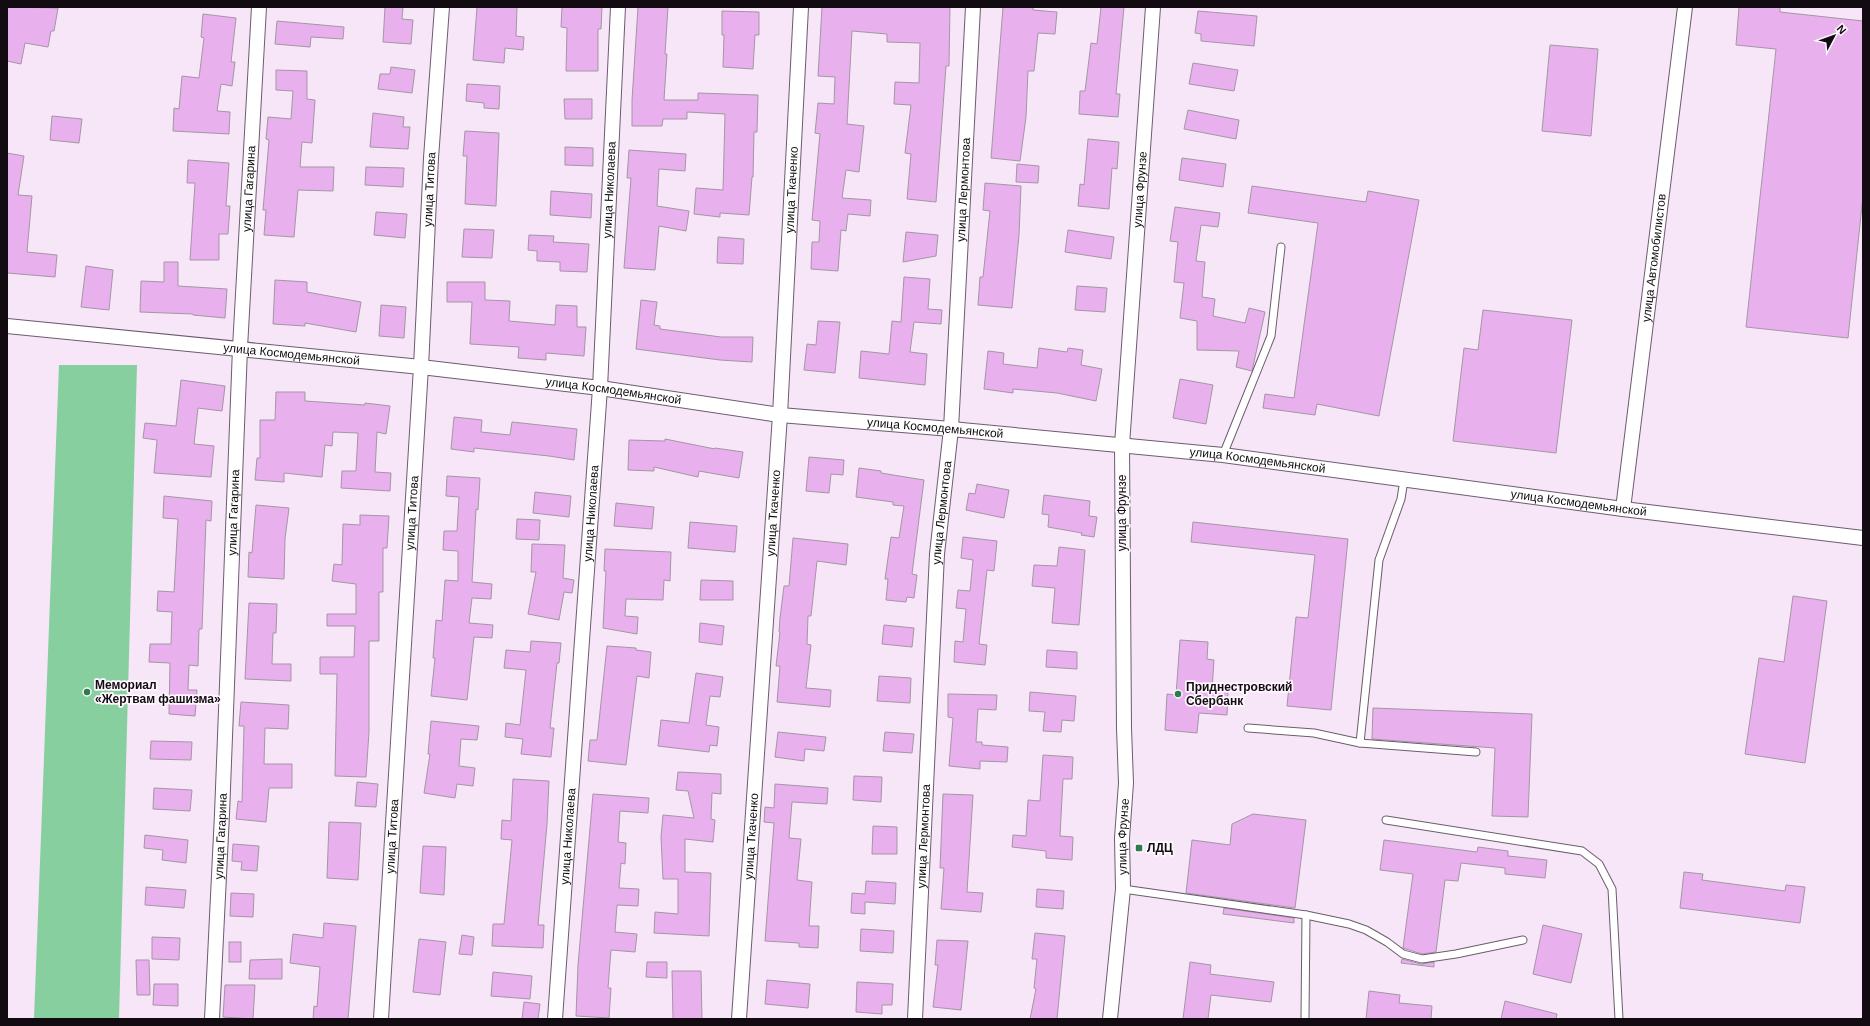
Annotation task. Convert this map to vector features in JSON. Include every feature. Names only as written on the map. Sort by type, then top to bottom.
[{"type":"street","name":"улица Гагарина","points":[[212,1019],[222,822],[240,348],[259,7]]},
{"type":"street","name":"улица Титова","points":[[381,1019],[421,367],[430,158],[442,7]]},
{"type":"street","name":"улица Николаева","points":[[555,1019],[600,388],[618,7]]},
{"type":"street","name":"улица Ткаченко","points":[[739,1019],[780,415],[801,7]]},
{"type":"street","name":"улица Лермонтова","points":[[915,1019],[938,554],[951,429],[974,7]]},
{"type":"street","name":"улица Фрунзе","points":[[1110,1019],[1123,889],[1122,838],[1126,783],[1124,720],[1122,445],[1152,7]]},
{"type":"street","name":"улица Автомобилистов","points":[[1623,509],[1685,7]]},
{"type":"street","name":"улица Космодемьянской","points":[[7,326],[421,367],[600,388],[780,415],[951,429],[1223,455],[1623,509],[1863,538]]},
{"type":"lane","points":[[1223,455],[1271,336],[1281,247]]},
{"type":"lane","points":[[1360,743],[1378,560],[1401,499],[1404,480]]},
{"type":"lane","points":[[1248,728],[1314,733],[1360,743],[1476,752]]},
{"type":"lane","points":[[1386,820],[1582,851],[1599,864],[1612,890],[1620,1019]]},
{"type":"lane","points":[[1123,889],[1306,915],[1349,924],[1366,930],[1387,942],[1403,954],[1422,959],[1456,954],[1523,940]]},
{"type":"lane","points":[[1305,1019],[1306,915]]},
{"type":"green space","name":"Мемориал «Жертвам фашизма»","points":[[59,365],[137,365],[119,1019],[34,1019]]},
{"type":"building","points":[[7,7],[58,8],[54,31],[51,31],[48,47],[25,43],[21,64],[7,61]]},
{"type":"building","points":[[385,7],[403,7],[402,19],[413,20],[411,44],[383,42]]},
{"type":"building","points":[[477,7],[517,7],[516,36],[524,37],[523,50],[505,48],[504,63],[473,60]]},
{"type":"building","points":[[562,7],[602,7],[601,29],[598,29],[598,71],[566,71],[567,28],[561,27]]},
{"type":"building","points":[[638,7],[668,7],[664,100],[698,100],[698,93],[758,95],[757,132],[754,132],[753,177],[749,215],[720,213],[720,217],[694,214],[696,188],[723,190],[725,114],[687,112],[687,119],[663,119],[662,126],[632,126],[632,100]]},
{"type":"building","points":[[822,7],[950,7],[949,66],[946,66],[936,202],[907,199],[911,154],[905,153],[911,105],[894,104],[895,82],[919,83],[920,43],[887,42],[887,34],[852,31],[847,124],[864,126],[859,172],[846,170],[842,198],[871,200],[870,216],[848,214],[846,231],[841,230],[838,271],[811,269],[812,242],[819,242],[820,221],[812,220],[820,134],[815,133],[818,103],[834,104],[835,77],[818,76]]},
{"type":"building","points":[[1003,7],[1033,7],[1033,10],[1057,12],[1055,34],[1038,33],[1034,71],[1028,71],[1026,117],[1020,161],[991,158]]},
{"type":"building","points":[[1101,7],[1124,7],[1116,94],[1120,94],[1118,117],[1079,114],[1080,91],[1085,91],[1091,43],[1097,44]]},
{"type":"building","points":[[1739,7],[1780,7],[1780,12],[1863,21],[1863,196],[1848,338],[1746,327],[1776,49],[1736,45]]},
{"type":"building","points":[[722,11],[759,12],[759,35],[755,35],[753,69],[723,67],[724,35],[722,35]]},
{"type":"building","points":[[1198,11],[1257,16],[1254,46],[1201,41],[1201,34],[1195,33]]},
{"type":"building","points":[[203,14],[236,18],[231,62],[235,62],[232,86],[221,84],[217,111],[230,112],[229,134],[173,131],[174,108],[179,109],[182,76],[199,78],[204,38],[201,37]]},
{"type":"building","points":[[277,21],[344,27],[343,39],[311,37],[310,47],[275,44]]},
{"type":"building","points":[[1550,45],[1598,49],[1591,136],[1542,131]]},
{"type":"building","points":[[1193,63],[1238,70],[1234,91],[1189,84]]},
{"type":"building","points":[[391,67],[415,70],[412,93],[378,89],[380,74],[390,74]]},
{"type":"building","points":[[276,70],[307,71],[307,99],[315,100],[312,143],[302,142],[300,167],[334,167],[333,191],[298,190],[294,237],[264,235],[266,210],[263,210],[269,140],[266,139],[268,117],[291,119],[293,91],[276,90]]},
{"type":"building","points":[[467,84],[500,86],[499,109],[484,108],[484,103],[466,101]]},
{"type":"building","points":[[564,99],[592,99],[592,119],[565,119]]},
{"type":"building","points":[[1188,110],[1239,120],[1236,139],[1184,129]]},
{"type":"building","points":[[373,113],[404,117],[403,127],[410,127],[408,149],[370,147]]},
{"type":"building","points":[[52,116],[82,119],[79,143],[50,140]]},
{"type":"building","points":[[465,131],[499,133],[496,206],[465,204],[467,156],[463,156]]},
{"type":"building","points":[[1088,139],[1119,142],[1117,169],[1112,168],[1109,209],[1078,206],[1080,184],[1084,185]]},
{"type":"building","points":[[565,147],[593,148],[593,166],[565,165]]},
{"type":"building","points":[[629,150],[686,154],[685,171],[659,169],[657,206],[689,211],[686,231],[659,226],[655,270],[624,268],[631,178],[627,178]]},
{"type":"building","points":[[7,153],[24,156],[18,195],[32,196],[27,252],[57,255],[55,277],[7,273]]},
{"type":"building","points":[[1182,158],[1226,164],[1223,187],[1179,180]]},
{"type":"building","points":[[188,160],[229,163],[226,206],[230,206],[228,234],[219,234],[219,260],[190,260],[195,183],[187,183]]},
{"type":"building","points":[[1017,164],[1039,166],[1038,183],[1016,182]]},
{"type":"building","points":[[366,167],[404,168],[403,187],[365,185]]},
{"type":"building","points":[[985,183],[1021,186],[1019,235],[1012,308],[978,305],[980,277],[983,277],[990,211],[983,210]]},
{"type":"building","points":[[1252,186],[1366,202],[1368,191],[1419,200],[1379,416],[1317,404],[1315,415],[1263,408],[1265,394],[1294,398],[1318,223],[1248,213]]},
{"type":"building","points":[[551,191],[592,194],[591,218],[550,215]]},
{"type":"building","points":[[1175,207],[1220,213],[1218,227],[1201,225],[1196,261],[1205,262],[1202,297],[1215,299],[1213,316],[1245,323],[1249,308],[1265,312],[1252,371],[1236,367],[1239,351],[1197,350],[1197,321],[1180,318],[1184,283],[1174,282],[1178,242],[1170,241]]},
{"type":"building","points":[[376,212],[407,214],[405,238],[374,235]]},
{"type":"building","points":[[464,229],[494,230],[492,258],[462,257]]},
{"type":"building","points":[[1068,230],[1114,237],[1111,259],[1065,252]]},
{"type":"building","points":[[906,232],[938,235],[936,256],[903,262]]},
{"type":"building","points":[[529,235],[554,236],[553,242],[589,244],[587,272],[560,271],[560,262],[537,261],[537,251],[528,250]]},
{"type":"building","points":[[718,237],[744,239],[743,264],[717,263]]},
{"type":"building","points":[[164,262],[178,262],[178,286],[227,289],[225,318],[193,314],[140,312],[141,281],[164,282]]},
{"type":"building","points":[[86,266],[113,270],[109,310],[81,307]]},
{"type":"building","points":[[904,277],[930,279],[928,309],[942,310],[941,324],[914,322],[910,352],[927,354],[925,385],[859,378],[861,351],[889,354],[892,321],[901,322]]},
{"type":"building","points":[[275,280],[307,282],[307,292],[361,302],[356,332],[305,323],[305,326],[273,324]]},
{"type":"building","points":[[447,282],[485,282],[485,300],[510,301],[509,321],[555,325],[556,305],[577,306],[577,327],[586,327],[584,356],[546,353],[546,360],[518,358],[519,347],[470,344],[472,302],[447,302]]},
{"type":"building","points":[[1077,286],[1107,288],[1105,312],[1075,310]]},
{"type":"building","points":[[641,300],[657,302],[654,325],[660,326],[660,329],[721,337],[753,337],[752,362],[720,360],[636,349]]},
{"type":"building","points":[[381,305],[406,307],[404,338],[379,336]]},
{"type":"building","points":[[1483,310],[1572,320],[1556,453],[1453,441],[1464,348],[1478,350]]},
{"type":"building","points":[[818,321],[840,322],[835,373],[804,370],[807,344],[816,345]]},
{"type":"building","points":[[1039,348],[1067,352],[1068,348],[1083,350],[1081,365],[1102,369],[1096,401],[1057,393],[1013,389],[1013,393],[984,389],[988,351],[1004,353],[1003,364],[1037,368]]},
{"type":"building","points":[[1180,379],[1213,385],[1206,424],[1173,418]]},
{"type":"building","points":[[181,380],[225,386],[222,411],[198,408],[194,444],[214,446],[211,477],[154,473],[157,440],[143,438],[145,423],[176,426]]},
{"type":"building","points":[[276,392],[305,392],[305,401],[365,405],[365,403],[390,406],[386,434],[377,432],[375,472],[391,473],[390,491],[341,488],[342,471],[356,471],[358,433],[333,432],[332,446],[325,445],[322,477],[284,473],[284,482],[255,480],[257,458],[260,458],[260,420],[275,420]]},
{"type":"building","points":[[454,417],[482,420],[481,432],[510,435],[512,422],[577,429],[574,460],[474,448],[474,452],[451,449]]},
{"type":"building","points":[[665,439],[715,449],[743,452],[739,478],[699,471],[698,477],[654,467],[654,471],[628,470],[629,440],[665,441]]},
{"type":"building","points":[[809,457],[844,460],[843,475],[831,474],[829,493],[806,491]]},
{"type":"building","points":[[859,468],[924,480],[912,574],[917,575],[914,598],[907,597],[906,602],[886,600],[888,579],[885,579],[891,537],[899,538],[904,506],[893,505],[893,502],[856,497]]},
{"type":"building","points":[[447,476],[480,478],[478,510],[476,509],[472,582],[492,584],[491,599],[472,598],[469,623],[493,625],[492,638],[474,637],[467,700],[431,696],[435,658],[433,658],[436,620],[442,621],[445,580],[458,581],[458,551],[443,550],[444,531],[457,531],[459,497],[446,496]]},
{"type":"building","points":[[977,484],[1009,490],[1004,518],[966,510],[969,493],[975,494]]},
{"type":"building","points":[[535,492],[571,496],[569,517],[533,513]]},
{"type":"building","points":[[1044,495],[1090,501],[1089,516],[1097,517],[1094,537],[1081,535],[1082,533],[1048,527],[1049,515],[1042,514]]},
{"type":"building","points":[[164,496],[212,501],[211,521],[206,520],[202,629],[199,629],[198,666],[189,665],[188,690],[197,690],[195,716],[169,714],[170,663],[149,662],[150,644],[171,644],[172,612],[157,611],[158,591],[174,592],[178,519],[163,518]]},
{"type":"building","points":[[616,503],[654,507],[652,529],[614,526]]},
{"type":"building","points":[[256,505],[289,508],[285,539],[284,579],[248,577],[249,552],[252,553]]},
{"type":"building","points":[[360,515],[389,516],[387,548],[383,548],[383,592],[379,592],[379,641],[369,641],[369,732],[366,777],[335,776],[337,674],[320,674],[320,657],[354,657],[355,626],[327,626],[327,614],[356,614],[356,584],[332,581],[334,564],[342,565],[343,524],[360,525]]},
{"type":"building","points":[[517,519],[540,520],[539,540],[516,539]]},
{"type":"building","points":[[690,522],[737,526],[735,552],[688,548]]},
{"type":"building","points":[[1193,522],[1348,539],[1331,710],[1287,706],[1296,617],[1308,618],[1315,555],[1191,542]]},
{"type":"building","points":[[963,537],[997,541],[994,571],[987,570],[979,644],[987,645],[985,665],[954,662],[955,641],[963,642],[966,609],[956,608],[958,590],[970,591],[973,560],[961,558]]},
{"type":"building","points":[[793,538],[848,544],[846,565],[817,561],[811,616],[808,616],[807,644],[811,645],[806,688],[831,690],[830,707],[777,702],[780,666],[776,666],[780,618],[784,586],[789,586]]},
{"type":"building","points":[[532,544],[565,545],[563,578],[574,580],[572,593],[564,592],[559,620],[528,614],[536,572],[531,572]]},
{"type":"building","points":[[1059,547],[1085,550],[1079,625],[1052,623],[1055,588],[1032,586],[1034,565],[1057,566]]},
{"type":"building","points":[[605,549],[671,552],[670,581],[664,580],[663,600],[626,599],[625,616],[638,617],[637,634],[603,628],[606,571],[604,571]]},
{"type":"building","points":[[701,580],[733,581],[733,600],[700,600]]},
{"type":"building","points":[[1793,596],[1827,601],[1805,763],[1745,754],[1759,658],[1784,662]]},
{"type":"building","points":[[249,603],[277,604],[276,633],[273,633],[272,664],[291,664],[291,681],[245,679]]},
{"type":"building","points":[[700,623],[724,626],[722,645],[699,642]]},
{"type":"building","points":[[884,625],[914,628],[912,647],[882,644]]},
{"type":"building","points":[[1180,640],[1208,642],[1207,659],[1214,660],[1212,690],[1228,691],[1227,715],[1199,713],[1197,733],[1165,730],[1167,694],[1176,695]]},
{"type":"building","points":[[531,641],[561,643],[559,663],[557,663],[550,728],[554,728],[551,757],[521,754],[523,739],[505,737],[506,723],[520,725],[526,670],[504,668],[506,650],[530,652]]},
{"type":"building","points":[[607,646],[636,648],[636,650],[651,652],[649,678],[637,676],[626,765],[588,761],[590,740],[597,740]]},
{"type":"building","points":[[1047,650],[1077,652],[1077,669],[1046,667]]},
{"type":"building","points":[[696,673],[723,677],[720,697],[710,696],[706,725],[719,727],[717,746],[710,745],[709,752],[658,746],[661,720],[689,723]]},
{"type":"building","points":[[879,676],[911,678],[910,703],[877,701]]},
{"type":"building","points":[[1030,692],[1076,696],[1074,721],[1062,720],[1061,732],[1043,731],[1045,712],[1029,711]]},
{"type":"building","points":[[948,694],[997,695],[996,710],[978,709],[976,742],[982,742],[982,745],[1008,747],[1007,762],[980,761],[980,769],[949,766],[953,718],[948,717]]},
{"type":"building","points":[[241,702],[289,705],[288,729],[265,728],[264,764],[292,764],[292,788],[269,788],[266,822],[236,819],[238,801],[242,802],[244,726],[239,726]]},
{"type":"building","points":[[1373,708],[1532,714],[1528,817],[1492,816],[1495,748],[1372,739]]},
{"type":"building","points":[[431,721],[479,726],[477,740],[461,739],[459,766],[475,768],[473,786],[457,784],[455,798],[424,793],[430,754],[428,754]]},
{"type":"building","points":[[778,732],[826,737],[824,751],[805,749],[804,761],[775,757]]},
{"type":"building","points":[[885,732],[914,734],[912,753],[883,751]]},
{"type":"building","points":[[151,741],[192,742],[191,760],[150,759]]},
{"type":"building","points":[[1043,755],[1073,757],[1072,779],[1063,779],[1060,836],[1073,837],[1072,860],[1046,858],[1046,851],[1012,847],[1013,835],[1026,836],[1028,800],[1040,801]]},
{"type":"building","points":[[678,772],[721,774],[721,794],[712,793],[711,819],[715,820],[713,842],[685,839],[685,872],[711,873],[709,936],[654,933],[655,912],[678,914],[678,879],[663,879],[661,837],[663,815],[694,818],[688,791],[676,790]]},
{"type":"building","points":[[854,776],[882,777],[881,802],[853,800]]},
{"type":"building","points":[[513,779],[549,781],[547,824],[538,925],[544,925],[543,948],[492,946],[493,924],[504,924],[512,840],[501,839],[502,820],[511,821]]},
{"type":"building","points":[[357,782],[378,784],[376,807],[355,806]]},
{"type":"building","points":[[775,784],[828,788],[827,804],[792,802],[789,838],[801,839],[797,880],[812,882],[809,926],[819,926],[818,948],[799,947],[799,943],[765,941],[774,823],[764,822],[765,807],[774,808]]},
{"type":"building","points":[[154,788],[192,790],[190,811],[153,809]]},
{"type":"building","points":[[593,794],[649,798],[648,813],[620,811],[618,842],[626,843],[625,864],[621,863],[619,888],[639,889],[638,906],[617,905],[615,932],[637,934],[635,952],[611,950],[608,988],[611,988],[609,1018],[576,1016],[578,965]]},
{"type":"building","points":[[943,794],[973,795],[967,892],[983,893],[981,912],[941,909],[944,868],[940,868]]},
{"type":"building","points":[[1253,814],[1306,820],[1295,908],[1186,893],[1192,840],[1230,845],[1232,824]]},
{"type":"building","points":[[329,822],[361,823],[358,880],[327,878]]},
{"type":"building","points":[[873,826],[897,827],[897,854],[872,854]]},
{"type":"building","points":[[145,835],[188,840],[186,863],[162,860],[163,850],[144,848]]},
{"type":"building","points":[[1384,840],[1477,852],[1478,847],[1508,851],[1508,856],[1547,860],[1545,878],[1505,874],[1505,868],[1461,863],[1458,881],[1445,880],[1436,952],[1422,954],[1403,948],[1413,874],[1380,870]]},
{"type":"building","points":[[233,844],[259,846],[257,871],[241,870],[242,862],[232,861]]},
{"type":"building","points":[[423,846],[446,847],[444,895],[420,893]]},
{"type":"building","points":[[1684,872],[1703,874],[1702,880],[1785,891],[1786,885],[1805,887],[1800,923],[1680,908]]},
{"type":"building","points":[[866,881],[896,883],[895,904],[865,902],[865,914],[851,913],[852,893],[865,894]]},
{"type":"building","points":[[146,887],[186,890],[184,908],[145,905]]},
{"type":"building","points":[[1037,889],[1064,891],[1063,909],[1036,907]]},
{"type":"building","points":[[231,893],[254,894],[253,917],[230,916]]},
{"type":"building","points":[[1224,908],[1294,918],[1294,923],[1223,914]]},
{"type":"building","points":[[324,923],[356,926],[348,1019],[313,1019],[314,1006],[317,1007],[320,967],[290,963],[293,934],[323,938]]},
{"type":"building","points":[[1543,925],[1582,934],[1571,983],[1533,974]]},
{"type":"building","points":[[861,929],[894,931],[893,953],[860,951]]},
{"type":"building","points":[[1035,933],[1065,936],[1057,1019],[1030,1019],[1036,989],[1034,988],[1037,959],[1032,959]]},
{"type":"building","points":[[462,935],[474,937],[472,955],[459,954]]},
{"type":"building","points":[[152,937],[180,938],[179,960],[152,959]]},
{"type":"building","points":[[419,939],[446,942],[440,995],[413,992]]},
{"type":"building","points":[[937,940],[968,941],[961,1010],[933,1007],[938,965],[935,965]]},
{"type":"building","points":[[229,942],[241,942],[241,962],[229,962]]},
{"type":"building","points":[[282,959],[282,979],[249,979],[250,960]]},
{"type":"building","points":[[1402,959],[1421,964],[1434,962],[1434,967],[1401,963]]},
{"type":"building","points":[[136,960],[149,960],[150,995],[137,995]]},
{"type":"building","points":[[647,962],[667,962],[667,978],[646,977]]},
{"type":"building","points":[[1190,962],[1211,965],[1210,974],[1274,982],[1271,1002],[1211,995],[1208,1019],[1183,1019]]},
{"type":"building","points":[[672,971],[701,971],[702,1019],[673,1019]]},
{"type":"building","points":[[493,972],[532,976],[530,999],[491,996]]},
{"type":"building","points":[[767,980],[810,984],[808,1008],[765,1004]]},
{"type":"building","points":[[857,982],[893,984],[892,1005],[882,1005],[882,1014],[856,1012]]},
{"type":"building","points":[[154,984],[178,984],[178,1006],[153,1005]]},
{"type":"building","points":[[225,985],[255,985],[253,1019],[223,1017]]},
{"type":"building","points":[[1369,991],[1400,995],[1399,1003],[1432,1006],[1431,1019],[1366,1019]]},
{"type":"building","points":[[1505,1001],[1557,1014],[1556,1019],[1501,1019]]},
{"type":"building","points":[[524,1002],[540,1004],[538,1019],[522,1019]]},
{"type":"place","name":"Мемориал «Жертвам фашизма»","points":[[87,692]]},
{"type":"place","name":"Приднестровский Сбербанк","points":[[1178,694]]},
{"type":"place","name":"ЛДЦ","points":[[1139,848]]}]
